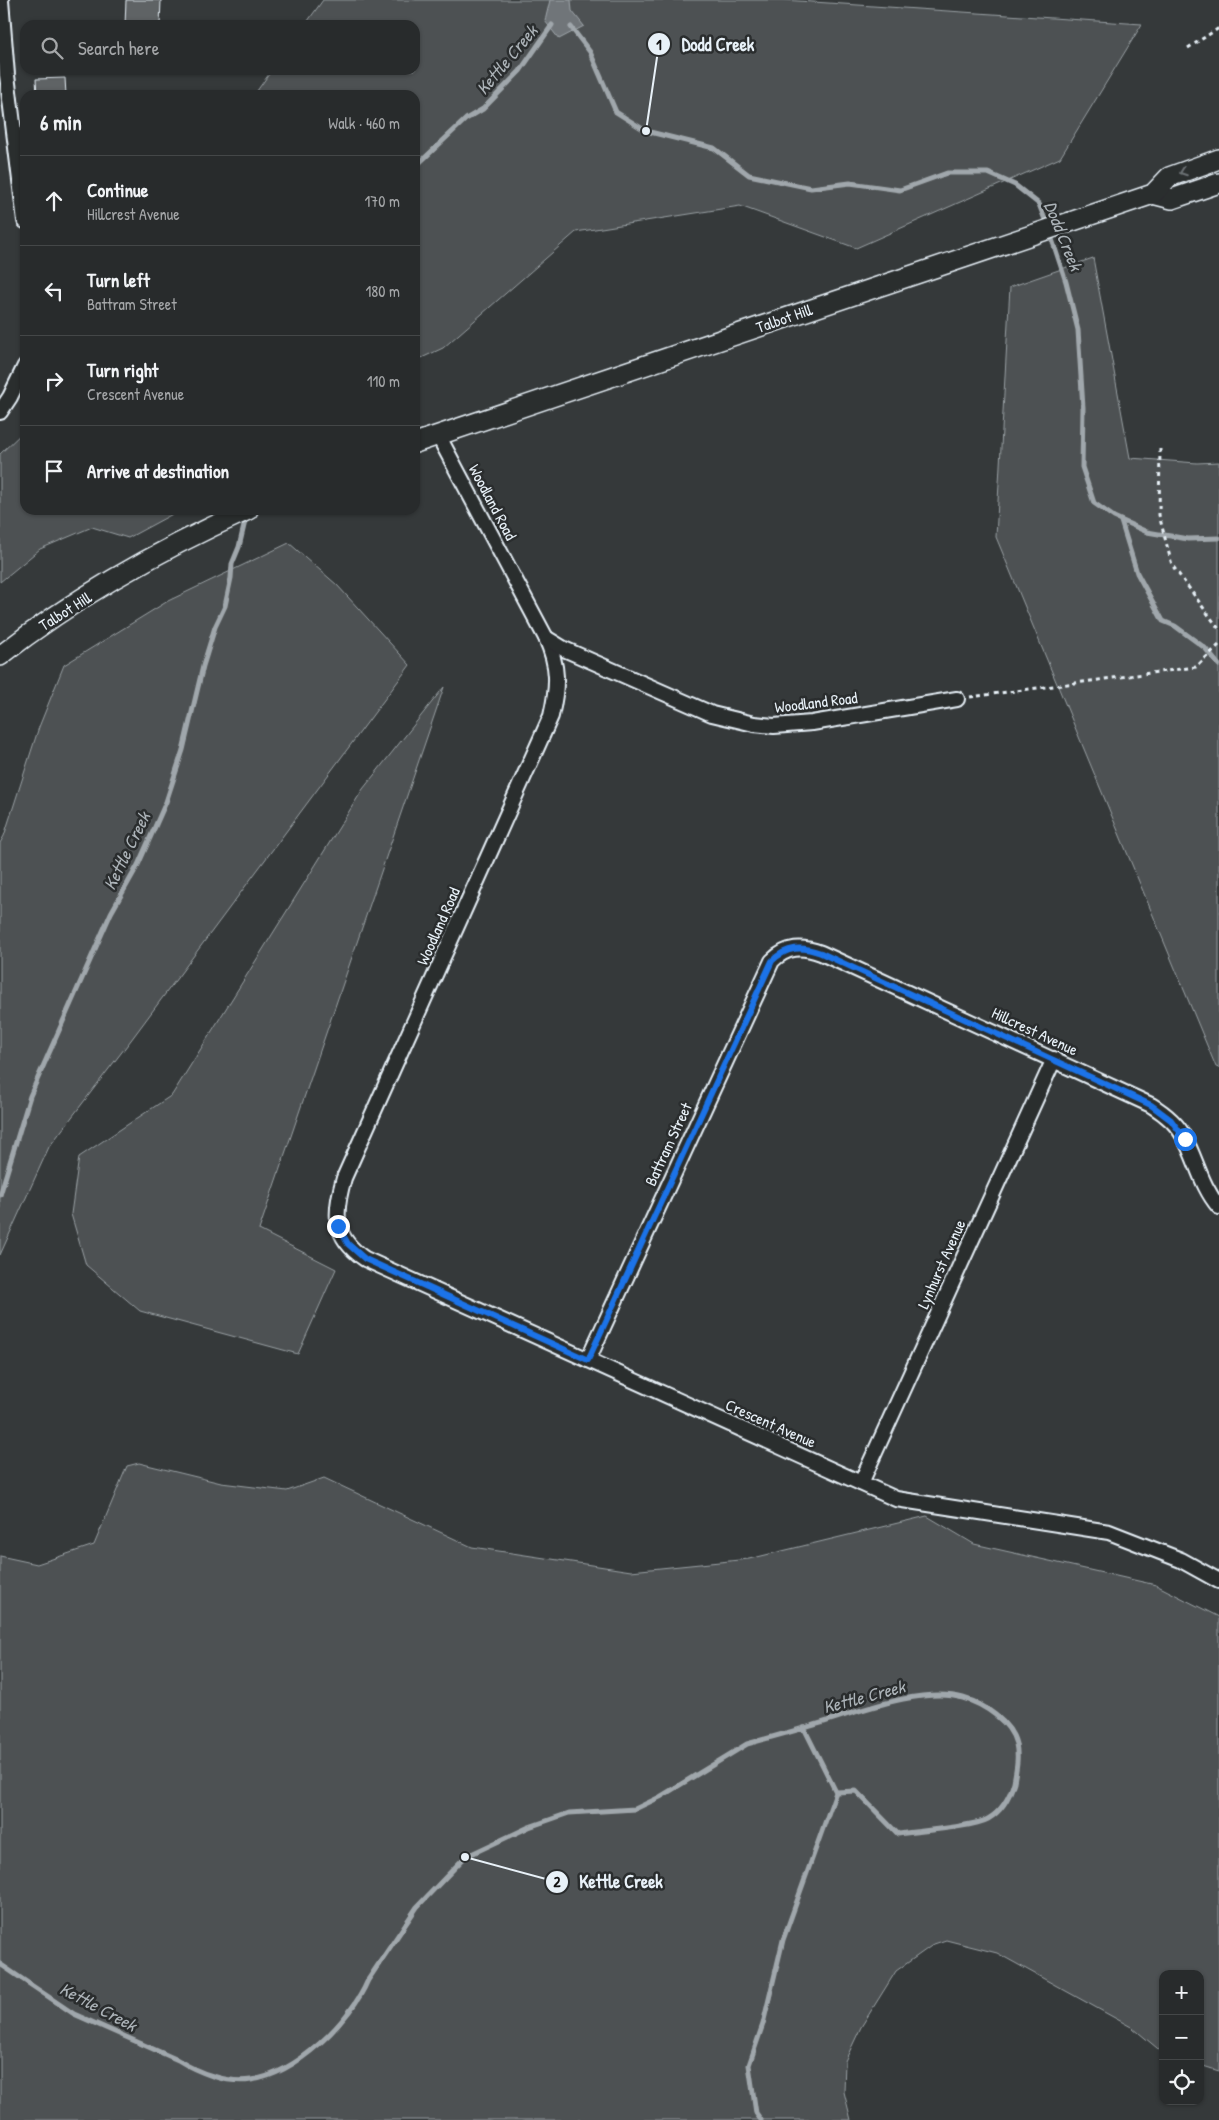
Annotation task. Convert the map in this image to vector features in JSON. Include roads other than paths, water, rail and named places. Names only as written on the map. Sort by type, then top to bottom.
[{"type":"main road","name":"Talbot Hill","points":[[420,441],[1088,214],[1153,194],[1169,177],[1219,159]]},
{"type":"main road","name":"Talbot Hill","points":[[1153,194],[1172,199],[1219,183]]},
{"type":"main road","name":"Talbot Hill","points":[[0,656],[24,638],[133,570],[207,529],[237,515]]},
{"type":"street","points":[[1,0],[7,75],[20,180]]},
{"type":"street","points":[[0,412],[20,376]]},
{"type":"street","name":"Woodland Road","points":[[338,1226],[337,1202],[344,1178],[551,716],[558,681],[555,663],[546,638],[438,435]]},
{"type":"street","name":"Woodland Road","points":[[546,638],[564,649],[698,709],[740,722],[774,726],[812,723],[957,698]]},
{"type":"street","name":"Hillcrest Avenue","points":[[786,949],[804,948],[821,953],[1151,1105],[1171,1120],[1185,1139],[1204,1186],[1219,1207]]},
{"type":"street","name":"Battram Street","points":[[588,1360],[772,961],[786,949]]},
{"type":"street","name":"Lynhurst Avenue","points":[[860,1483],[1054,1059]]},
{"type":"street","name":"Crescent Avenue","points":[[338,1226],[348,1244],[365,1259],[860,1483],[909,1502],[1109,1532],[1173,1557],[1219,1581]]},
{"type":"waterway","name":"Kettle Creek","points":[[420,162],[466,119],[483,109],[520,71],[552,25]]},
{"type":"waterway","name":"Dodd Creek","points":[[571,27],[590,52],[616,112],[646,131],[714,148],[749,175],[811,188],[850,183],[900,190],[947,173],[988,173],[1015,185],[1039,204],[1047,225]]},
{"type":"waterway","name":"Dodd Creek","points":[[1050,233],[1066,282],[1078,330],[1083,408],[1082,467],[1094,503],[1114,517],[1147,532],[1188,539],[1219,538]]},
{"type":"waterway","name":"Kettle Creek","points":[[0,1195],[30,1096],[111,913],[138,865],[166,802],[183,750],[203,666],[215,627],[225,606],[232,564],[239,547],[246,517]]},
{"type":"waterway","points":[[1121,521],[1137,573],[1163,621],[1175,626],[1205,648],[1219,665]]},
{"type":"waterway","name":"Kettle Creek","points":[[804,1728],[905,1699],[946,1695],[963,1698],[988,1709],[1009,1728],[1016,1744],[1017,1763],[1010,1793],[1005,1803],[997,1812],[981,1822],[898,1834],[856,1791],[836,1792]]},
{"type":"waterway","name":"Kettle Creek","points":[[0,1964],[74,2014],[203,2073],[222,2079],[242,2081],[268,2076],[286,2068],[303,2057],[335,2028],[360,1996],[368,1980],[417,1907],[465,1857],[529,1827],[569,1813],[635,1809],[660,1797],[747,1744],[804,1728],[836,1792],[783,1940],[763,2024],[749,2065],[756,2113],[761,2120]]},
{"type":"place","name":"Dodd Creek","points":[[646,131]]},
{"type":"place","name":"Kettle Creek","points":[[465,1857]]}]
